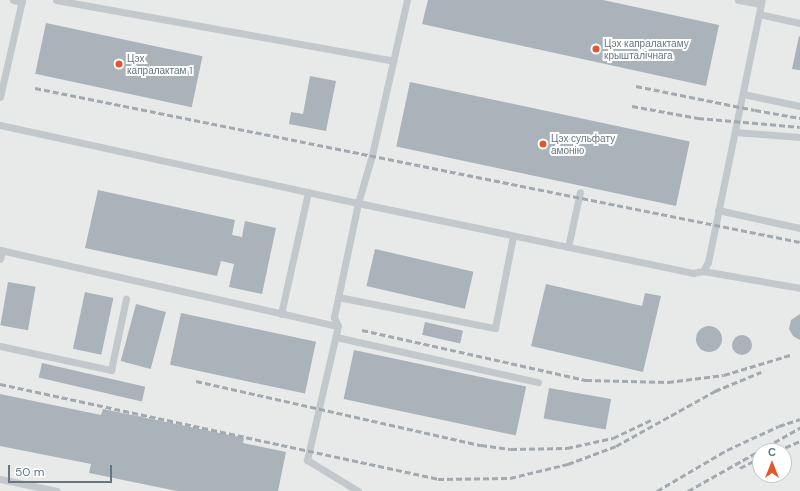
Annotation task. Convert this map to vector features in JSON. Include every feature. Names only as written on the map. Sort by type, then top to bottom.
[{"type":"lane","points":[[0,97],[22,1],[13,0]]},
{"type":"lane","points":[[56,0],[394,61]]},
{"type":"lane","points":[[358,491],[307,460],[336,337],[338,326],[334,317],[358,203],[372,155],[407,0]]},
{"type":"lane","points":[[703,271],[708,262],[762,2],[738,0]]},
{"type":"lane","points":[[759,14],[800,23]]},
{"type":"lane","points":[[742,94],[800,106]]},
{"type":"lane","points":[[0,125],[358,203],[692,273],[703,271],[800,288]]},
{"type":"lane","points":[[734,132],[800,137]]},
{"type":"lane","points":[[281,314],[308,192]]},
{"type":"lane","points":[[568,247],[580,192]]},
{"type":"lane","points":[[718,210],[800,228]]},
{"type":"lane","points":[[338,296],[495,328],[513,236]]},
{"type":"lane","points":[[0,259],[1,250],[338,326]]},
{"type":"lane","points":[[0,346],[111,370],[126,299]]},
{"type":"lane","points":[[336,337],[538,382]]},
{"type":"lane","points":[[0,479],[57,491]]},
{"type":"shaded area","points":[[0,0],[800,0],[800,491],[0,491]]},
{"type":"building","name":"Цэх капралактаму крышталічнага","points":[[428,0],[603,0],[719,25],[706,86],[422,24]]},
{"type":"building","name":"Цэх капралактам 1","points":[[46,23],[203,56],[192,107],[35,74]]},
{"type":"building","points":[[799,36],[800,37],[800,70],[792,69]]},
{"type":"building","points":[[310,76],[336,81],[326,131],[289,124],[291,112],[303,114]]},
{"type":"building","name":"Цэх сульфату амонію","points":[[410,82],[690,141],[676,206],[396,147]]},
{"type":"building","points":[[98,190],[235,220],[232,235],[242,237],[245,221],[276,228],[262,294],[229,287],[234,264],[221,261],[217,276],[85,248]]},
{"type":"building","points":[[375,249],[473,272],[465,309],[366,286]]},
{"type":"building","points":[[8,282],[36,287],[28,330],[0,325]]},
{"type":"building","points":[[546,284],[642,306],[645,293],[661,296],[643,372],[531,346]]},
{"type":"building","points":[[85,292],[113,298],[101,355],[73,349]]},
{"type":"building","points":[[136,304],[166,312],[151,369],[121,361]]},
{"type":"building","points":[[181,313],[316,342],[305,394],[170,365]]},
{"type":"building","points":[[800,314],[800,340],[793,336],[789,329],[791,320]]},
{"type":"building","points":[[425,322],[463,331],[460,343],[422,335]]},
{"type":"building","points":[[709,326],[718,330],[722,339],[718,348],[709,352],[700,348],[696,339],[700,330]]},
{"type":"building","points":[[742,335],[749,338],[752,345],[749,352],[742,355],[735,352],[732,345],[735,338]]},
{"type":"building","points":[[354,350],[526,387],[516,435],[344,399]]},
{"type":"building","points":[[42,363],[145,387],[142,401],[39,378]]},
{"type":"building","points":[[549,388],[611,399],[606,429],[544,419]]},
{"type":"building","points":[[0,394],[101,415],[103,409],[244,438],[243,443],[286,452],[278,491],[177,491],[89,473],[91,464],[0,446]]},
{"type":"railway","points":[[636,86],[800,118]]},
{"type":"railway","points":[[35,88],[800,242]]},
{"type":"railway","points":[[632,106],[698,118],[800,127]]},
{"type":"railway","points":[[362,330],[586,380],[668,382],[724,375],[790,355]]},
{"type":"railway","points":[[715,391],[761,372]]},
{"type":"railway","points":[[196,381],[481,445],[511,449],[567,448],[613,438],[653,419]]},
{"type":"railway","points":[[0,384],[438,479],[510,478],[568,464],[616,446],[719,389]]},
{"type":"railway","points":[[657,491],[727,450],[779,426],[800,419]]},
{"type":"railway","points":[[688,491],[800,428]]},
{"type":"railway","points":[[792,444],[800,441]]},
{"type":"railway","points":[[740,468],[752,462]]},
{"type":"place","name":"Цэх капралактаму крышталічнага","points":[[596,49]]},
{"type":"place","name":"Цэх капралактам 1","points":[[119,64]]},
{"type":"place","name":"Цэх сульфату амонію","points":[[543,144]]}]
